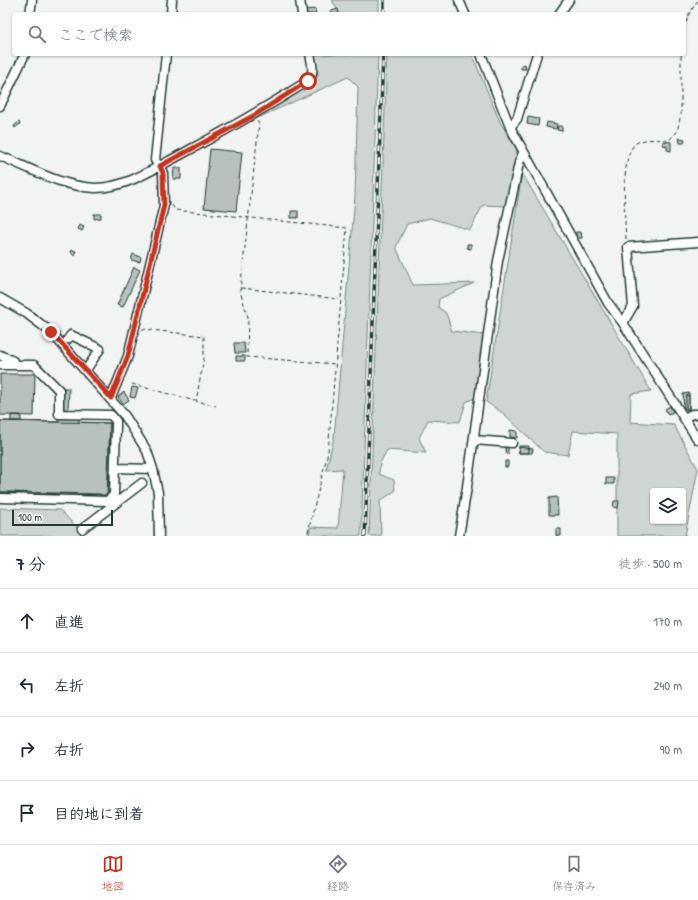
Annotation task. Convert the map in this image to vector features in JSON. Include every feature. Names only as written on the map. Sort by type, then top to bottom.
[{"type":"street","points":[[30,12],[32,0]]},
{"type":"street","points":[[171,12],[172,0]]},
{"type":"street","points":[[300,0],[302,12]]},
{"type":"street","points":[[459,0],[464,12]]},
{"type":"street","points":[[560,12],[569,0]]},
{"type":"street","points":[[0,106],[24,56]]},
{"type":"street","points":[[111,398],[128,356],[165,197],[163,173],[155,160],[166,56]]},
{"type":"street","points":[[0,156],[68,184],[95,188],[117,185],[160,166],[253,116],[308,81],[312,77],[313,69],[310,56]]},
{"type":"street","points":[[482,56],[510,127],[523,153],[608,303],[623,323],[698,440]]},
{"type":"street","points":[[510,127],[517,119],[536,56]]},
{"type":"street","points":[[459,536],[474,440],[498,262],[519,163],[523,153]]},
{"type":"street","points":[[623,323],[633,306],[628,247],[698,242]]},
{"type":"street","points":[[0,298],[26,313],[51,332],[111,398],[136,433],[146,451],[153,469],[158,493],[159,536]]},
{"type":"street","points":[[68,339],[71,335],[100,349],[86,370]]},
{"type":"street","points":[[0,356],[13,361],[13,365]]},
{"type":"street","points":[[0,365],[34,365],[59,390],[58,414],[111,415],[114,417],[116,426],[113,501]]},
{"type":"street","points":[[684,418],[692,414],[698,414]]},
{"type":"street","points":[[474,440],[512,443]]},
{"type":"street","points":[[115,468],[153,469]]},
{"type":"street","points":[[82,529],[113,501],[142,483]]},
{"type":"street","points":[[0,498],[113,501]]},
{"type":"path","points":[[686,23],[689,14],[698,0]]},
{"type":"path","points":[[628,247],[626,239],[625,171],[629,151],[637,142],[653,139],[669,140],[677,132],[681,114],[681,56]]},
{"type":"path","points":[[253,116],[259,124],[240,288],[248,316],[247,357],[335,364]]},
{"type":"path","points":[[165,197],[168,198],[175,210],[347,228],[328,452],[307,536]]},
{"type":"path","points":[[240,288],[340,300]]},
{"type":"path","points":[[135,328],[204,336],[204,358],[196,401]]},
{"type":"path","points":[[132,384],[216,406]]},
{"type":"shaded area","points":[[332,0],[379,0],[379,12],[339,12]]},
{"type":"shaded area","points":[[313,56],[378,56],[361,536],[309,536],[310,527],[338,528],[343,469],[326,470],[334,437],[355,197],[358,87],[348,77],[260,117],[262,113],[314,81],[318,75]]},
{"type":"shaded area","points":[[387,56],[473,56],[500,122],[517,150],[506,206],[483,205],[470,230],[430,218],[407,224],[396,247],[413,285],[474,283],[439,299],[438,307],[446,313],[452,331],[484,335],[475,398],[466,402],[460,422],[428,420],[419,438],[426,453],[387,450],[380,463],[379,474],[394,480],[395,491],[380,501],[381,536],[369,536]]},
{"type":"shaded area","points":[[522,173],[651,391],[631,394],[630,422],[674,425],[698,469],[685,536],[617,536],[617,434],[573,431],[568,455],[544,452],[503,413],[486,402]]},
{"type":"shaded area","points":[[0,508],[60,510],[85,536],[0,536]]},
{"type":"building","points":[[315,9],[316,12],[305,12],[305,10]]},
{"type":"building","points":[[338,9],[339,12],[331,12]]},
{"type":"building","points":[[525,64],[526,69],[521,69],[521,65]]},
{"type":"building","points":[[528,117],[539,119],[538,126],[527,124]]},
{"type":"building","points":[[19,122],[20,124],[15,128],[14,126]]},
{"type":"building","points":[[547,122],[557,124],[556,129],[546,127]]},
{"type":"building","points":[[558,126],[562,126],[562,131],[557,130]]},
{"type":"building","points":[[679,138],[685,139],[684,143],[680,143]]},
{"type":"building","points":[[663,141],[671,142],[671,151],[667,150],[667,146],[663,145]]},
{"type":"building","points":[[210,149],[242,152],[236,211],[204,208]]},
{"type":"building","points":[[174,168],[181,168],[181,179],[173,179]]},
{"type":"building","points":[[291,211],[298,211],[298,218],[291,218]]},
{"type":"building","points":[[94,214],[101,214],[101,218],[94,219]]},
{"type":"building","points":[[80,225],[84,227],[82,231],[78,229]]},
{"type":"building","points":[[576,232],[581,232],[582,238],[576,238]]},
{"type":"building","points":[[467,244],[471,244],[471,249],[467,248]]},
{"type":"building","points":[[72,250],[76,251],[74,256],[71,252]]},
{"type":"building","points":[[133,254],[141,257],[140,262],[131,260]]},
{"type":"building","points":[[134,267],[140,270],[123,307],[117,305]]},
{"type":"building","points":[[234,343],[244,343],[245,353],[235,353]]},
{"type":"building","points":[[236,356],[245,356],[245,361],[236,361]]},
{"type":"building","points":[[0,374],[35,374],[34,416],[0,415]]},
{"type":"building","points":[[132,387],[138,388],[135,398],[130,397]]},
{"type":"building","points":[[64,388],[69,388],[68,410],[63,410]]},
{"type":"building","points":[[124,392],[129,400],[123,404],[118,397]]},
{"type":"building","points":[[689,393],[689,409],[684,409],[683,394]]},
{"type":"building","points":[[689,395],[689,409],[686,409],[686,396]]},
{"type":"building","points":[[670,406],[673,412],[668,414],[665,409]]},
{"type":"building","points":[[11,415],[21,415],[21,421],[11,421]]},
{"type":"building","points":[[58,418],[79,418],[79,422],[110,423],[107,498],[100,498],[100,494],[0,492],[0,421],[58,422]]},
{"type":"building","points":[[0,421],[110,423],[108,495],[0,492]]},
{"type":"building","points":[[510,430],[517,431],[517,438],[510,437]]},
{"type":"building","points":[[519,446],[529,446],[529,453],[519,453]]},
{"type":"building","points":[[508,447],[508,454],[506,454],[505,448]]},
{"type":"building","points":[[519,447],[533,449],[532,453],[519,453]]},
{"type":"building","points":[[505,461],[508,461],[508,467],[505,467]]},
{"type":"building","points":[[606,478],[614,478],[614,484],[606,484]]},
{"type":"building","points":[[557,497],[558,515],[549,515],[549,498]]},
{"type":"building","points":[[614,501],[619,501],[618,508],[613,507]]},
{"type":"building","points":[[556,529],[561,529],[561,536],[556,536]]},
{"type":"railway","points":[[384,0],[384,12]]},
{"type":"railway","points":[[365,536],[383,56]]},
{"type":"route","points":[[51,332],[111,398],[128,356],[164,205],[165,197],[163,173],[160,166],[253,116],[308,81]]}]
